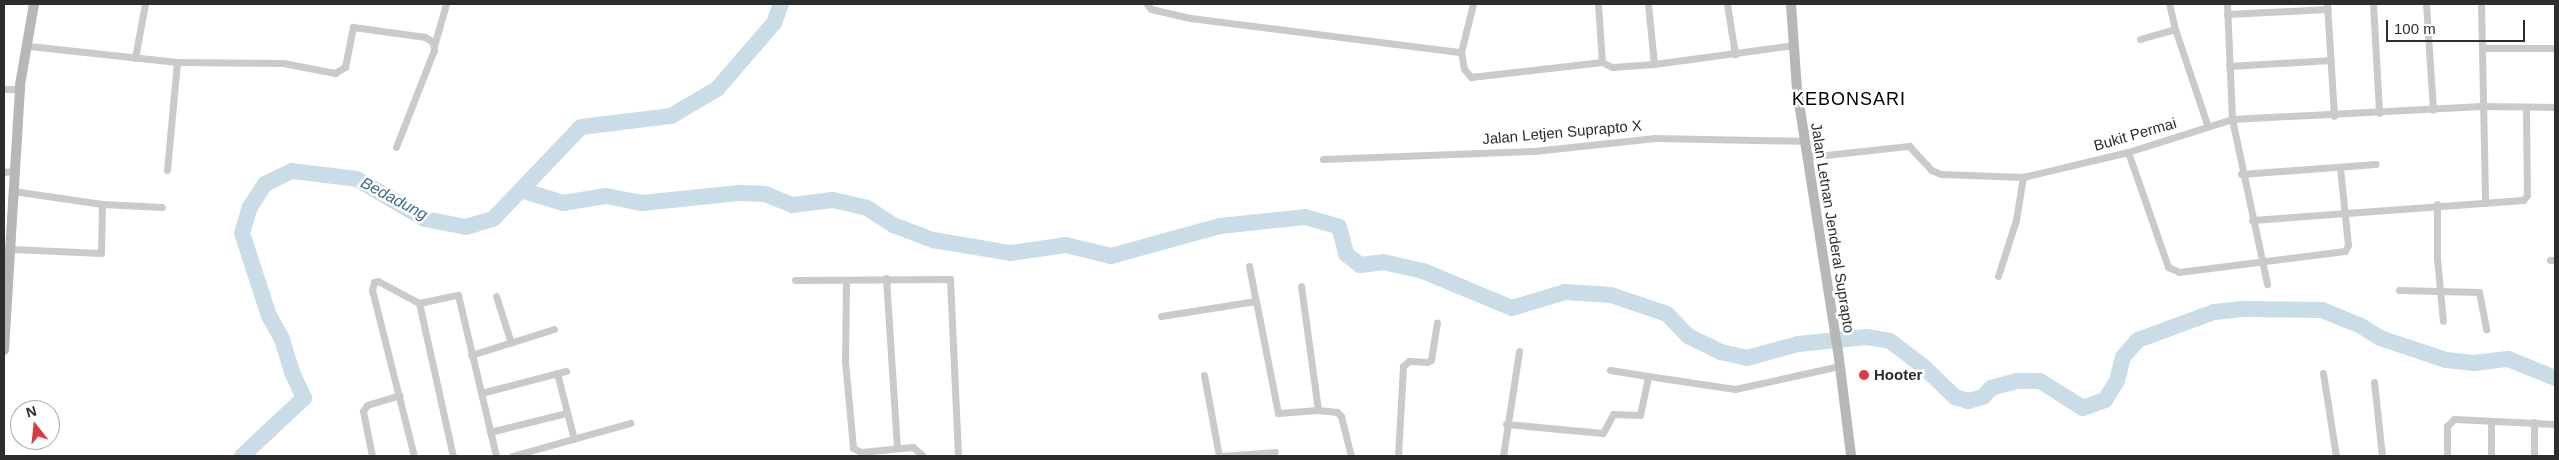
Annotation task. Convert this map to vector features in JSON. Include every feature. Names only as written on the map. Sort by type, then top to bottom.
[{"type":"main road","points":[[4,350],[8,247],[13,190],[9,171],[34,4]]},
{"type":"main road","name":"Jalan Letnan Jenderal Suprapto","points":[[1791,4],[1807,157],[1839,362],[1851,456]]},
{"type":"street","points":[[135,58],[145,4]]},
{"type":"street","points":[[396,147],[434,46],[446,4]]},
{"type":"street","points":[[1147,4],[1151,9],[1190,18],[1461,52]]},
{"type":"street","points":[[1472,4],[1461,52],[1464,68],[1471,77],[1602,62],[1612,67],[1654,64],[1795,45]]},
{"type":"street","points":[[1598,4],[1602,62]]},
{"type":"street","points":[[1648,4],[1654,64]]},
{"type":"street","points":[[1727,4],[1735,54]]},
{"type":"street","points":[[2169,4],[2175,29],[2208,127]]},
{"type":"street","points":[[2227,4],[2232,120],[2241,174],[2267,284]]},
{"type":"street","points":[[2372,4],[2380,113]]},
{"type":"street","points":[[2426,4],[2432,110]]},
{"type":"street","points":[[2481,4],[2485,203]]},
{"type":"street","points":[[2227,14],[2328,6],[2334,116]]},
{"type":"street","points":[[29,46],[176,62],[283,63],[339,72],[345,67],[352,28],[356,26],[426,37],[434,46]]},
{"type":"street","points":[[2140,39],[2175,29]]},
{"type":"street","points":[[2482,48],[2555,48]]},
{"type":"street","points":[[2229,66],[2331,60]]},
{"type":"street","points":[[167,170],[176,62]]},
{"type":"street","points":[[4,89],[20,89]]},
{"type":"street","name":"Bukit Permai","points":[[1807,157],[1909,146],[1931,170],[1941,174],[2023,176],[2128,152],[2232,120],[2334,116],[2482,106],[2555,107]]},
{"type":"street","points":[[2252,220],[2437,204],[2523,200],[2527,195],[2526,107]]},
{"type":"street","name":"Jalan Letjen Suprapto X","points":[[1323,159],[1534,151],[1656,138],[1805,141]]},
{"type":"street","points":[[2128,152],[2172,271],[2200,272],[2345,251],[2348,244],[2343,212],[2340,167]]},
{"type":"street","points":[[2241,174],[2376,164]]},
{"type":"street","points":[[1998,276],[2016,220],[2023,176]]},
{"type":"street","points":[[13,190],[102,204],[162,207]]},
{"type":"street","points":[[8,247],[101,253],[102,204]]},
{"type":"street","points":[[2437,204],[2440,292],[2443,321]]},
{"type":"street","points":[[1249,266],[1278,412],[1280,415],[1332,410],[1341,416],[1351,456]]},
{"type":"street","points":[[795,280],[846,282],[886,278],[944,277],[952,282],[958,456]]},
{"type":"street","points":[[886,278],[897,446]]},
{"type":"street","points":[[414,456],[372,285],[378,280],[419,303],[458,294],[496,456]]},
{"type":"street","points":[[846,282],[844,361],[853,448],[862,452],[897,446],[913,447],[923,456]]},
{"type":"street","points":[[1301,286],[1318,410]]},
{"type":"street","points":[[2399,290],[2481,293],[2486,330]]},
{"type":"street","points":[[496,296],[511,342]]},
{"type":"street","points":[[1161,316],[1256,301]]},
{"type":"street","points":[[419,303],[453,456]]},
{"type":"street","points":[[1398,456],[1403,366],[1409,361],[1428,362],[1431,360],[1436,322]]},
{"type":"street","points":[[471,355],[554,329]]},
{"type":"street","points":[[1503,456],[1506,424],[1519,351]]},
{"type":"street","points":[[1610,370],[1735,389],[1839,362]]},
{"type":"street","points":[[480,394],[566,371]]},
{"type":"street","points":[[557,373],[574,439]]},
{"type":"street","points":[[2323,373],[2336,456]]},
{"type":"street","points":[[1204,375],[1220,456],[1275,452]]},
{"type":"street","points":[[1506,424],[1603,432],[1612,414],[1640,415],[1648,376]]},
{"type":"street","points":[[2374,382],[2382,456]]},
{"type":"street","points":[[372,456],[363,411],[367,405],[399,395]]},
{"type":"street","points":[[490,432],[566,413]]},
{"type":"street","points":[[2447,456],[2449,422],[2454,419],[2555,424]]},
{"type":"street","points":[[512,456],[630,422]]},
{"type":"street","points":[[2490,456],[2491,422]]},
{"type":"street","points":[[2534,422],[2534,456]]},
{"type":"waterway","name":"Bedadung","points":[[242,456],[304,398],[292,372],[282,339],[269,316],[242,233],[250,207],[265,184],[292,171],[357,179],[425,219],[466,227],[493,219],[581,127],[671,116],[717,89],[774,23],[781,4]]},
{"type":"waterway","points":[[521,190],[563,203],[606,196],[642,203],[739,193],[765,194],[792,205],[833,200],[867,208],[893,225],[933,240],[1011,253],[1066,245],[1111,256],[1220,226],[1305,217],[1339,227],[1346,254],[1360,265],[1383,262],[1423,271],[1512,308],[1565,292],[1611,295],[1667,314],[1688,336],[1721,352],[1747,358],[1798,344],[1867,337],[1890,341],[1924,367],[1955,397],[1968,401],[1983,397],[1991,388],[2017,381],[2040,381],[2083,408],[2105,400],[2117,381],[2123,357],[2138,340],[2214,312],[2243,309],[2322,310],[2361,326],[2380,338],[2446,360],[2474,363],[2508,359],[2555,378]]},
{"type":"place","name":"Hooter","points":[[1864,375]]},
{"type":"district","name":"KEBONSARI","points":[[1849,99]]}]
